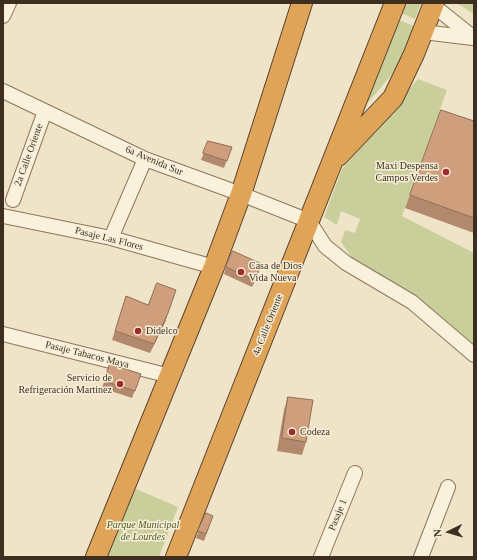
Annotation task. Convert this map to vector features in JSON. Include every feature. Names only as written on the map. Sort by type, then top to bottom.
[{"type":"highway","points":[[96,557],[214,267],[241,194],[302,3]]},
{"type":"highway","name":"4a Calle Oriente","points":[[176,557],[395,3]]},
{"type":"highway","points":[[334,160],[360,135],[393,98],[434,5]]},
{"type":"street","points":[[3,16],[9,3]]},
{"type":"street","points":[[434,5],[474,38]]},
{"type":"street","points":[[423,32],[474,38]]},
{"type":"street","name":"6a Avenida Sur","points":[[3,91],[145,159],[241,194],[309,221]]},
{"type":"street","name":"2a Calle Oriente","points":[[13,200],[45,111]]},
{"type":"street","points":[[111,238],[145,159]]},
{"type":"street","name":"Pasaje Las Flores","points":[[3,216],[111,238],[214,267]]},
{"type":"street","points":[[309,221],[325,246],[340,258],[412,302],[474,355]]},
{"type":"street","name":"Pasaje Tabacos Maya","points":[[3,334],[170,376]]},
{"type":"street","name":"Pasaje 1","points":[[322,557],[356,473]]},
{"type":"street","points":[[421,557],[448,487]]},
{"type":"green space","points":[[397,3],[421,3],[415,19],[394,10]]},
{"type":"green space","points":[[456,3],[474,3],[474,14]]},
{"type":"green space","points":[[392,17],[414,26],[398,67],[361,111]]},
{"type":"green space","points":[[418,79],[447,90],[402,216],[474,253],[474,346],[416,298],[353,259],[341,242],[345,230],[355,233],[360,219],[341,211],[337,225],[324,217],[342,169]]},
{"type":"green space","name":"Parque Municipal de Lourdes","points":[[134,488],[178,507],[159,557],[107,557]]},
{"type":"building","name":"Maxi Despensa Campos Verdes","points":[[441,110],[474,121],[474,218],[410,195]]},
{"type":"building","points":[[208,141],[232,147],[227,161],[203,153]]},
{"type":"building","points":[[233,251],[262,264],[254,280],[226,267]]},
{"type":"building","points":[[157,283],[176,290],[168,313],[154,344],[115,331],[126,296],[148,305]]},
{"type":"building","points":[[110,364],[141,374],[135,391],[104,381]]},
{"type":"building","points":[[288,397],[313,400],[306,442],[282,438]]},
{"type":"building","points":[[206,513],[213,516],[206,534],[198,531]]},
{"type":"place","name":"Maxi Despensa Campos Verdes","points":[[446,172]]},
{"type":"place","name":"Casa de Dios Vida Nueva","points":[[241,272]]},
{"type":"place","name":"Didelco","points":[[138,331]]},
{"type":"place","name":"Servicio de Refrigeración Martinez","points":[[120,384]]},
{"type":"place","name":"Codeza","points":[[292,432]]}]
